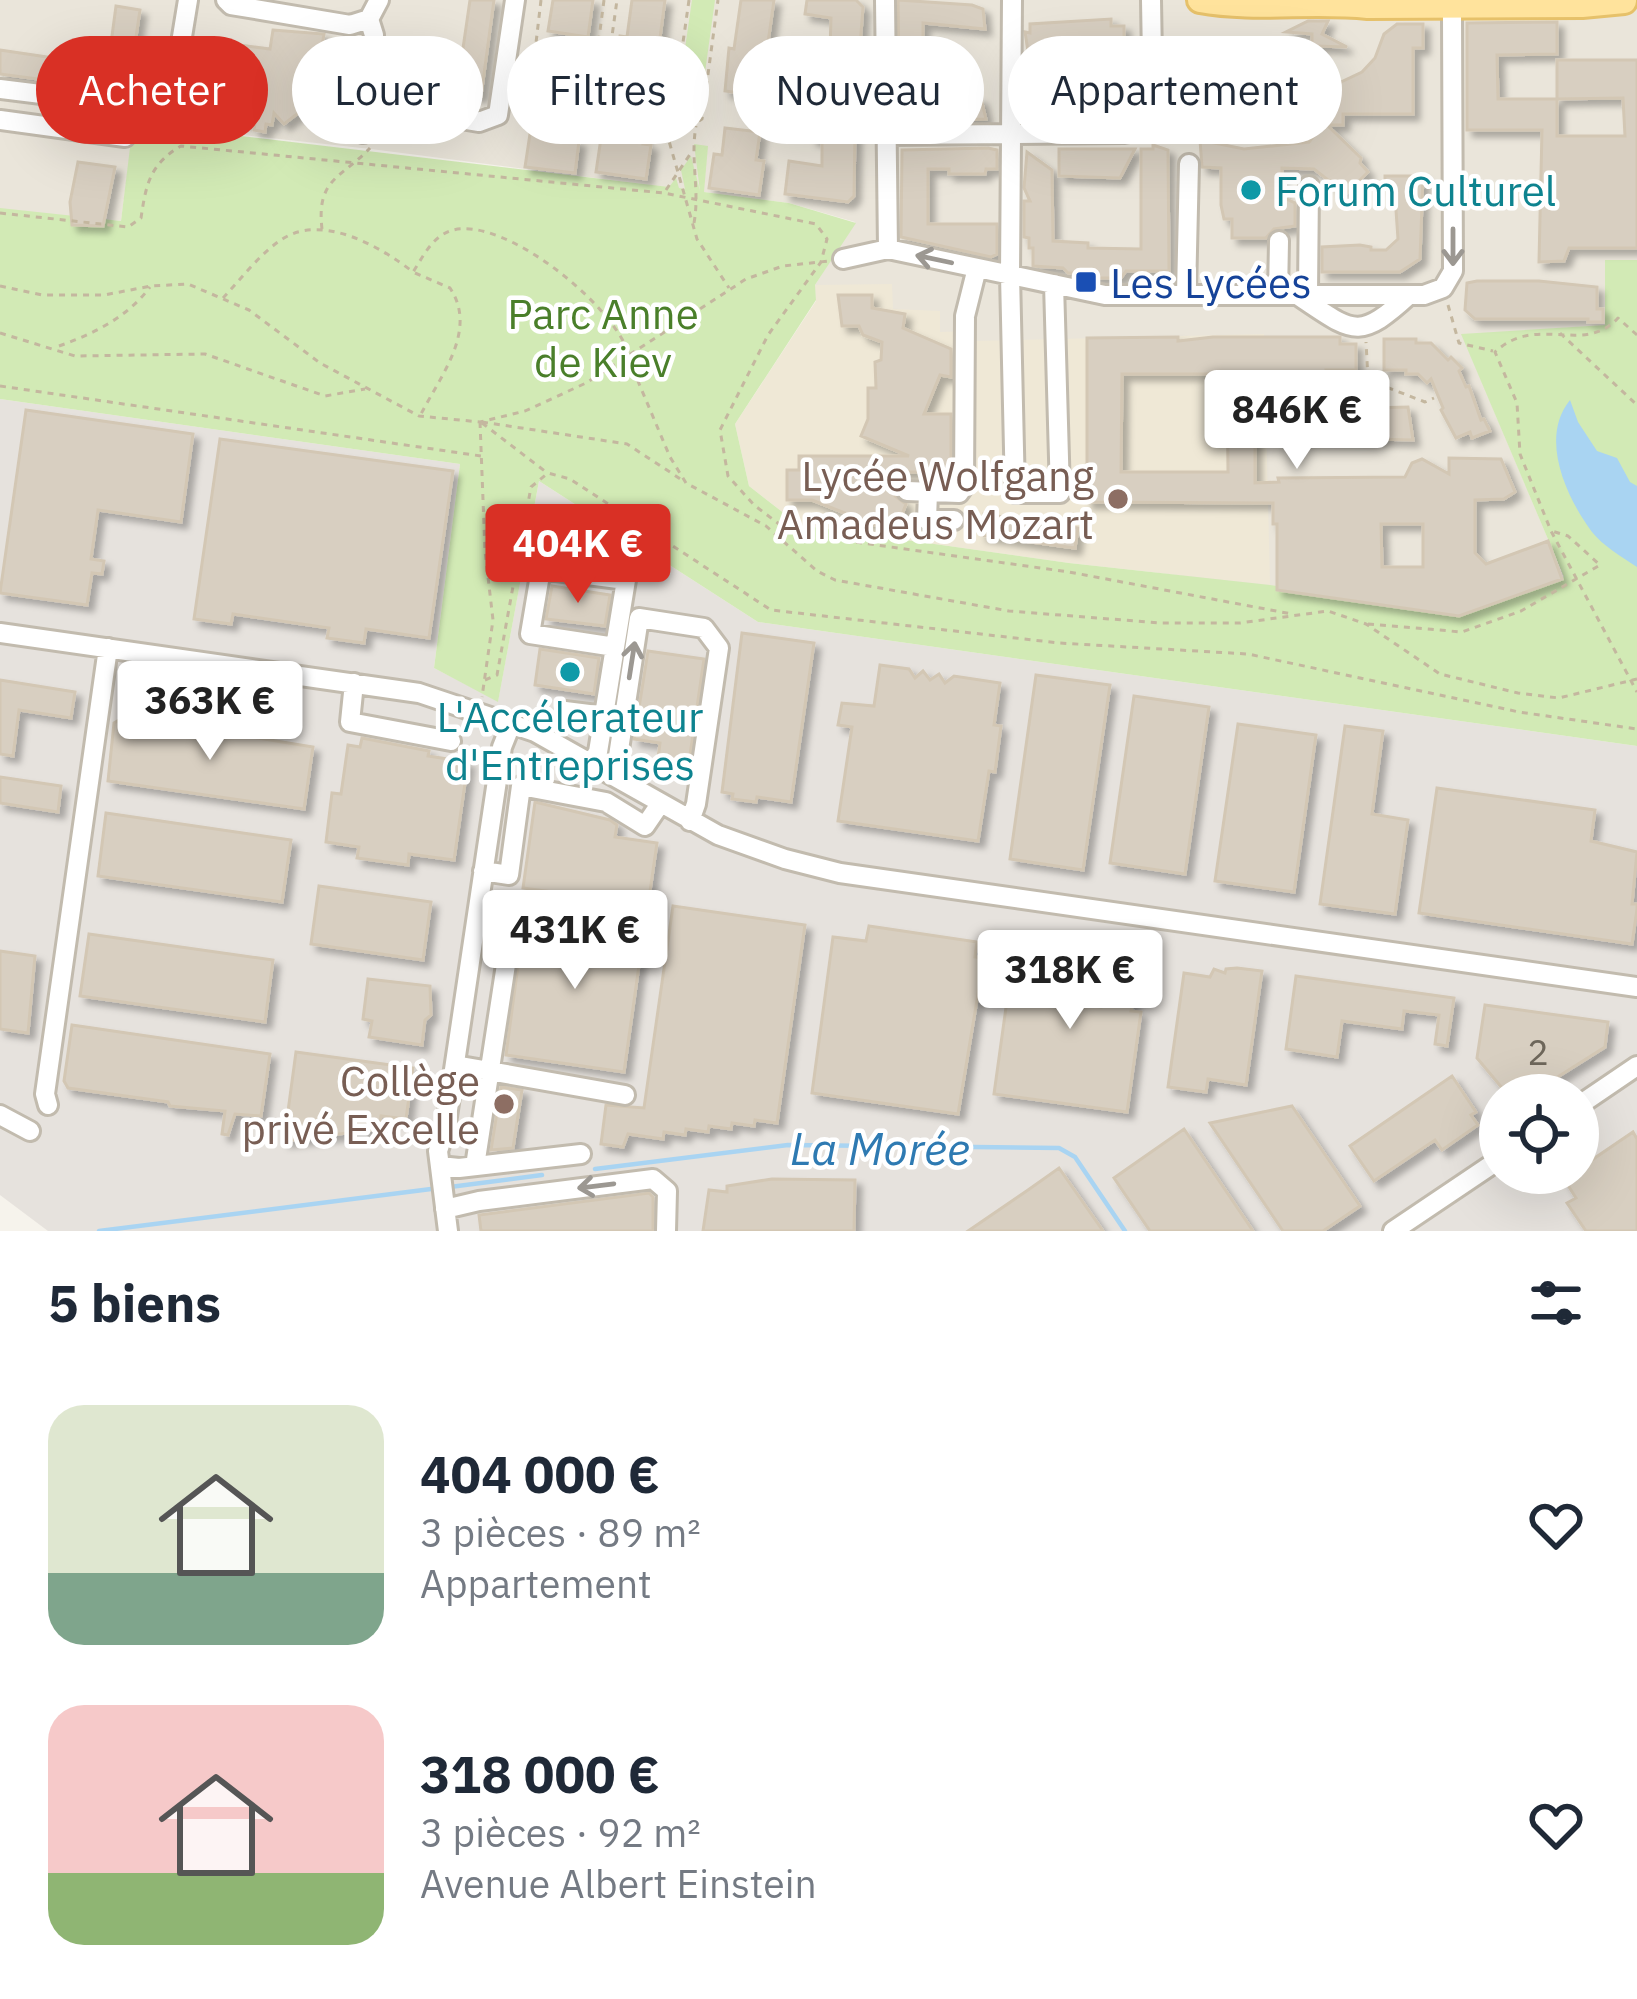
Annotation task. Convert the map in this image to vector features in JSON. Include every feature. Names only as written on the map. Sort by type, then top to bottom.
[{"type":"main road","points":[[1200,0],[1238,12],[1456,2],[1582,5],[1637,1]]},
{"type":"street","points":[[0,89],[170,110],[188,0],[224,0],[230,5],[350,25],[369,20]]},
{"type":"street","points":[[374,36],[369,20],[379,0]]},
{"type":"street","points":[[483,121],[498,115],[515,0]]},
{"type":"street","points":[[885,0],[885,36]]},
{"type":"street","points":[[1011,36],[1012,0]]},
{"type":"street","points":[[1151,0],[1152,36]]},
{"type":"street","points":[[843,259],[888,249],[1105,295],[1424,296],[1443,288],[1454,271],[1456,2]]},
{"type":"street","points":[[0,120],[36,125]]},
{"type":"street","points":[[884,144],[888,249]]},
{"type":"street","points":[[1010,144],[1015,493],[1060,494],[1054,284]]},
{"type":"street","points":[[1186,294],[1189,164]]},
{"type":"street","points":[[1294,295],[1309,186]]},
{"type":"street","points":[[1279,241],[1294,295],[1343,325],[1366,328],[1409,296]]},
{"type":"street","points":[[907,491],[958,493],[964,486],[965,316],[977,268]]},
{"type":"street","points":[[928,492],[927,520],[953,520]]},
{"type":"street","points":[[592,762],[605,716],[626,580],[541,569],[530,634],[615,647]]},
{"type":"street","points":[[615,776],[639,618],[704,628],[719,648],[690,820]]},
{"type":"street","points":[[0,633],[418,692],[512,722],[690,820],[785,859],[862,877],[1637,987]]},
{"type":"street","points":[[48,1106],[45,1094],[108,648]]},
{"type":"street","points":[[354,683],[350,722],[451,741]]},
{"type":"street","points":[[565,711],[605,716]]},
{"type":"street","points":[[448,1231],[440,1165],[502,747],[512,722]]},
{"type":"street","points":[[484,871],[509,875],[520,786],[606,802],[645,826],[660,804]]},
{"type":"street","points":[[476,922],[511,932],[476,1166]]},
{"type":"street","points":[[455,1065],[626,1095]]},
{"type":"street","points":[[1599,1092],[1637,1066]]},
{"type":"street","points":[[0,1115],[30,1131]]},
{"type":"street","points":[[440,1165],[476,1166],[580,1154]]},
{"type":"street","points":[[1393,1231],[1479,1173]]},
{"type":"street","points":[[445,1204],[653,1179],[667,1191],[666,1231]]},
{"type":"path","points":[[536,36],[541,0]]},
{"type":"path","points":[[600,36],[604,0]]},
{"type":"path","points":[[611,36],[616,0]]},
{"type":"path","points":[[685,36],[689,0]]},
{"type":"path","points":[[709,55],[718,0]]},
{"type":"path","points":[[602,21],[613,23]]},
{"type":"path","points":[[322,231],[319,203],[331,180],[356,160],[365,144]]},
{"type":"path","points":[[670,144],[697,239],[730,289]]},
{"type":"path","points":[[693,144],[698,202],[694,226]]},
{"type":"path","points":[[0,213],[128,227],[141,218],[147,180],[160,158],[181,146],[664,193],[816,224],[826,238],[821,262],[768,335],[720,430],[728,476],[754,505],[791,533],[1069,572],[1292,614]]},
{"type":"path","points":[[664,193],[692,152]]},
{"type":"path","points":[[413,272],[442,234],[471,229],[497,234],[548,262],[575,284],[631,354],[662,439],[686,483]]},
{"type":"path","points":[[223,298],[285,237],[322,231],[361,242],[450,288],[462,317],[461,332],[419,416]]},
{"type":"path","points":[[480,422],[525,410],[586,383],[730,289],[783,266],[843,259]]},
{"type":"path","points":[[0,286],[42,295],[104,295],[188,284],[249,310],[320,363],[419,416],[626,444],[766,526],[817,571],[858,586],[1009,611],[1161,623],[1240,623],[1328,610],[1366,624],[1440,674],[1518,694],[1559,698],[1634,679]]},
{"type":"path","points":[[52,346],[86,335],[118,317],[151,286]]},
{"type":"path","points":[[1443,288],[1460,343],[1495,352]]},
{"type":"path","points":[[1495,352],[1512,336],[1590,336],[1606,331],[1618,318],[1637,335]]},
{"type":"path","points":[[1328,404],[1357,392],[1368,380],[1366,328]]},
{"type":"path","points":[[0,333],[75,356],[205,354],[325,396],[367,388]]},
{"type":"path","points":[[1560,333],[1637,405]]},
{"type":"path","points":[[1495,352],[1517,404],[1520,454],[1551,531],[1637,692]]},
{"type":"path","points":[[1329,376],[1368,380],[1425,402],[1435,398]]},
{"type":"path","points":[[0,386],[481,456]]},
{"type":"path","points":[[478,710],[493,620],[480,422]]},
{"type":"path","points":[[480,422],[548,473],[570,479],[770,610],[1059,643],[1248,654],[1519,712],[1637,729]]},
{"type":"path","points":[[485,680],[497,675],[531,487],[548,473]]},
{"type":"path","points":[[1366,624],[1462,632],[1521,611],[1600,565],[1568,536],[1551,531]]},
{"type":"shaded area","points":[[0,0],[1637,0],[1637,261],[1605,325],[1462,335],[1564,577],[1458,614],[923,540],[816,301],[815,285],[855,222],[789,203],[325,144],[483,144],[483,36],[292,36],[292,140],[268,138],[268,36],[36,36],[36,144],[131,144],[121,221],[0,210]]},
{"type":"shaded area","points":[[892,284],[893,309],[940,311],[940,332],[972,331],[973,341],[1264,334],[1270,585],[799,525],[749,486],[735,424],[816,301],[815,285]]},
{"type":"shaded area","points":[[0,399],[460,464],[434,668],[498,701],[539,481],[758,622],[1637,746],[1637,1231],[48,1231],[0,1195]]},
{"type":"green space","points":[[692,0],[715,0],[709,43],[709,36],[687,36]]},
{"type":"green space","name":"Parc Anne de Kiev","points":[[268,139],[669,187],[676,178],[679,188],[685,189],[681,170],[691,156],[700,191],[694,144],[708,146],[704,192],[789,203],[856,223],[815,285],[816,300],[735,424],[749,486],[799,525],[1458,614],[1564,577],[1461,334],[1605,325],[1605,260],[1637,260],[1637,746],[758,622],[539,481],[498,702],[434,668],[460,464],[0,399],[0,208],[121,221],[130,144],[268,144]]},
{"type":"water","points":[[1570,400],[1597,451],[1617,458],[1637,486],[1637,567],[1592,532],[1565,485],[1557,432]]},
{"type":"building","points":[[470,0],[494,0],[483,81],[483,36],[465,36]]},
{"type":"building","points":[[553,0],[593,0],[588,36],[548,31]]},
{"type":"building","points":[[632,0],[665,0],[660,36],[627,36]]},
{"type":"building","points":[[741,0],[774,0],[769,36],[736,36]]},
{"type":"building","points":[[807,0],[856,0],[863,7],[861,36],[830,36],[831,18],[805,14]]},
{"type":"building","points":[[898,0],[983,9],[985,29],[923,23],[923,36],[898,36]]},
{"type":"building","points":[[116,6],[140,10],[136,36],[112,36]]},
{"type":"building","points":[[1111,19],[1111,26],[1124,26],[1124,36],[1026,36],[1030,24]]},
{"type":"building","points":[[1308,21],[1328,21],[1322,34],[1326,36],[1286,32]]},
{"type":"building","points":[[1557,22],[1557,54],[1497,55],[1498,99],[1557,99],[1557,60],[1637,60],[1637,248],[1569,248],[1564,261],[1539,262],[1542,130],[1467,130],[1467,23]],"holes":[[[1623,98],[1625,136],[1557,136],[1557,99]]]},
{"type":"building","points":[[1397,24],[1423,24],[1423,48],[1413,48],[1413,114],[1343,114],[1342,125],[1342,82],[1362,72],[1375,58],[1384,34]]},
{"type":"building","points":[[273,30],[324,34],[292,36],[292,118],[284,124],[274,113],[272,125],[268,124]]},
{"type":"building","points":[[729,48],[733,49],[733,92],[725,91]]},
{"type":"building","points":[[0,50],[36,55],[36,79],[0,74]]},
{"type":"building","points":[[725,128],[733,129],[733,144],[758,144],[756,160],[764,161],[759,195],[709,188],[714,154],[722,155]]},
{"type":"building","points":[[1342,140],[1368,172],[1346,194],[1314,169],[1282,168],[1282,197],[1295,203],[1295,226],[1274,229],[1266,238],[1232,238],[1232,219],[1224,219],[1221,205],[1221,168],[1202,167],[1200,144],[1244,149],[1342,144]]},
{"type":"building","points":[[528,144],[579,144],[575,173],[525,167]]},
{"type":"building","points":[[600,144],[651,145],[646,179],[596,172]]},
{"type":"building","points":[[822,144],[855,144],[854,196],[848,202],[785,194],[789,161],[822,166]]},
{"type":"building","points":[[1153,145],[1168,150],[1169,271],[1126,271],[1121,278],[1093,278],[1093,273],[1033,266],[1033,248],[1024,237],[1024,201],[1030,201],[1024,188],[1027,152],[1052,170],[1053,241],[1088,243],[1088,248],[1141,249],[1141,149],[1153,149]]},
{"type":"building","points":[[1059,149],[1135,149],[1120,178],[1059,176]]},
{"type":"building","points":[[902,150],[997,150],[997,169],[986,169],[985,174],[928,169],[928,224],[997,224],[997,254],[991,257],[901,237]]},
{"type":"building","points":[[78,162],[115,167],[103,226],[72,225],[70,202]]},
{"type":"building","points":[[1385,176],[1423,176],[1420,259],[1400,272],[1322,272],[1322,247],[1360,245],[1386,250],[1398,239],[1395,196],[1385,186]]},
{"type":"building","points":[[1467,283],[1597,287],[1597,309],[1603,309],[1603,322],[1475,319],[1465,310]]},
{"type":"building","points":[[838,295],[872,295],[872,308],[905,314],[903,328],[951,349],[951,377],[940,375],[924,414],[951,414],[951,472],[896,472],[895,496],[906,504],[898,525],[875,525],[812,500],[787,500],[787,470],[799,470],[799,456],[909,456],[861,436],[868,419],[868,388],[876,388],[875,362],[881,360],[882,342],[863,335],[859,326],[842,326]]},
{"type":"building","points":[[1340,337],[1340,344],[1356,344],[1356,370],[1326,370],[1327,409],[1408,407],[1413,440],[1285,437],[1285,422],[1295,422],[1299,372],[1255,373],[1255,483],[1279,482],[1278,478],[1405,477],[1412,463],[1422,459],[1449,474],[1449,458],[1501,459],[1515,492],[1504,499],[1475,500],[1475,553],[1486,564],[1548,541],[1562,579],[1459,616],[1277,590],[1273,503],[1087,502],[1087,338]],"holes":[[[1122,374],[1227,374],[1228,472],[1121,472]],[[1381,524],[1423,524],[1423,567],[1382,567]]]},
{"type":"building","points":[[1384,339],[1431,343],[1448,360],[1451,357],[1462,368],[1466,387],[1490,431],[1456,438],[1431,379],[1427,383],[1406,370],[1384,370]]},
{"type":"building","points":[[26,410],[193,434],[181,522],[98,510],[91,559],[104,561],[102,574],[92,573],[87,605],[0,593]]},
{"type":"building","points":[[220,439],[453,471],[429,638],[366,629],[364,643],[327,638],[329,628],[233,614],[231,624],[194,619]]},
{"type":"building","points":[[557,509],[620,551],[618,562],[551,551]]},
{"type":"building","points":[[984,514],[1078,528],[1075,548],[981,535]]},
{"type":"building","points":[[552,586],[610,595],[605,626],[546,619]]},
{"type":"building","points":[[742,633],[814,643],[791,802],[732,799],[733,794],[722,792]]},
{"type":"building","name":"L'Accélerateur d'Entreprises","points":[[540,649],[599,658],[594,694],[535,685]]},
{"type":"building","points":[[648,651],[704,659],[689,762],[658,758],[660,743],[634,739]]},
{"type":"building","points":[[880,665],[909,669],[915,678],[923,671],[930,680],[939,674],[945,683],[954,676],[1000,683],[994,725],[1001,726],[995,772],[989,771],[978,841],[838,821],[852,727],[838,725],[842,703],[874,706]]},
{"type":"building","points":[[1036,675],[1110,685],[1083,870],[1010,859]]},
{"type":"building","points":[[0,680],[75,692],[71,718],[19,710],[13,756],[0,754]]},
{"type":"building","points":[[1134,696],[1209,707],[1185,874],[1110,863]]},
{"type":"building","points":[[114,723],[313,747],[304,809],[108,781]]},
{"type":"building","points":[[1238,724],[1316,735],[1294,892],[1215,881]]},
{"type":"building","points":[[1345,726],[1383,731],[1372,814],[1408,820],[1395,914],[1320,904]]},
{"type":"building","points":[[362,738],[468,762],[454,860],[409,854],[408,865],[357,858],[359,847],[326,842],[332,793],[341,794],[348,745],[360,747]]},
{"type":"building","points":[[0,777],[61,786],[58,812],[0,803]]},
{"type":"building","points":[[1437,788],[1595,810],[1591,841],[1637,852],[1632,944],[1419,913]]},
{"type":"building","points":[[535,802],[610,820],[617,825],[615,837],[657,843],[648,905],[523,888]]},
{"type":"building","points":[[106,813],[291,840],[282,902],[98,876]]},
{"type":"building","points":[[319,886],[431,902],[423,960],[311,944]]},
{"type":"building","points":[[673,906],[805,925],[777,1123],[755,1120],[754,1126],[732,1123],[731,1129],[709,1126],[708,1132],[664,1132],[663,1139],[628,1134],[623,1147],[601,1144],[606,1105],[644,1108]]},
{"type":"building","points":[[525,913],[644,930],[624,1072],[506,1055]]},
{"type":"building","points":[[869,926],[977,942],[975,957],[984,958],[958,1114],[812,1093],[833,937],[866,941]]},
{"type":"building","points":[[89,934],[273,960],[265,1022],[80,996]]},
{"type":"building","points":[[0,951],[35,956],[28,1033],[0,1029]]},
{"type":"building","points":[[1020,952],[1142,965],[1131,1011],[1141,1012],[1127,1112],[994,1094],[1008,993],[1014,994]],"holes":[[[1028,973],[1105,984],[1101,1007],[1025,996]]]},
{"type":"building","points":[[1237,968],[1262,971],[1246,1085],[1208,1079],[1206,1092],[1168,1087],[1184,973],[1210,977],[1214,969],[1225,973]]},
{"type":"building","points":[[1296,976],[1454,998],[1447,1046],[1435,1044],[1439,1015],[1404,1011],[1402,1029],[1342,1021],[1337,1057],[1286,1049]]},
{"type":"building","points":[[368,979],[430,986],[431,1015],[425,1020],[422,1045],[369,1037],[372,1021],[363,1019]]},
{"type":"building","points":[[1485,1005],[1608,1022],[1605,1047],[1562,1074],[1490,1074],[1477,1058]]},
{"type":"building","points":[[72,1025],[270,1054],[261,1116],[235,1114],[228,1135],[222,1134],[225,1111],[68,1088],[64,1081]]},
{"type":"building","points":[[296,1052],[413,1068],[406,1119],[381,1116],[379,1129],[284,1141]]},
{"type":"building","points":[[1452,1076],[1476,1112],[1471,1115],[1478,1125],[1442,1150],[1435,1140],[1374,1181],[1350,1146]]},
{"type":"building","points":[[501,1087],[522,1090],[513,1148],[491,1150]]},
{"type":"building","points":[[1292,1106],[1360,1206],[1323,1231],[1283,1231],[1210,1123]]},
{"type":"building","points":[[1184,1129],[1253,1231],[1150,1231],[1114,1178]]},
{"type":"building","points":[[1633,1132],[1637,1139],[1637,1231],[1586,1231],[1567,1203],[1576,1198],[1573,1194],[1599,1194],[1599,1155]]},
{"type":"building","points":[[1059,1168],[1103,1231],[968,1231],[1028,1190]]},
{"type":"building","points":[[772,1179],[855,1180],[854,1231],[703,1231],[709,1190],[727,1192],[727,1186]]},
{"type":"building","points":[[649,1193],[653,1231],[481,1231],[479,1215]]},
{"type":"waterway","name":"La Morée","points":[[595,1169],[788,1145],[1059,1148],[1075,1157],[1125,1231]]},
{"type":"waterway","name":"La Morée","points":[[450,1187],[542,1175]]},
{"type":"waterway","name":"La Morée","points":[[99,1231],[439,1188]]},
{"type":"place","name":"Forum Culturel","points":[[1251,190]]},
{"type":"place","name":"Les Lycées","points":[[1086,282]]},
{"type":"place","name":"Lycée Wolfgang Amadeus Mozart","points":[[1118,499]]},
{"type":"place","name":"L'Accélerateur d'Entreprises","points":[[570,672]]},
{"type":"place","name":"Collège privé Excelle","points":[[504,1104]]}]
